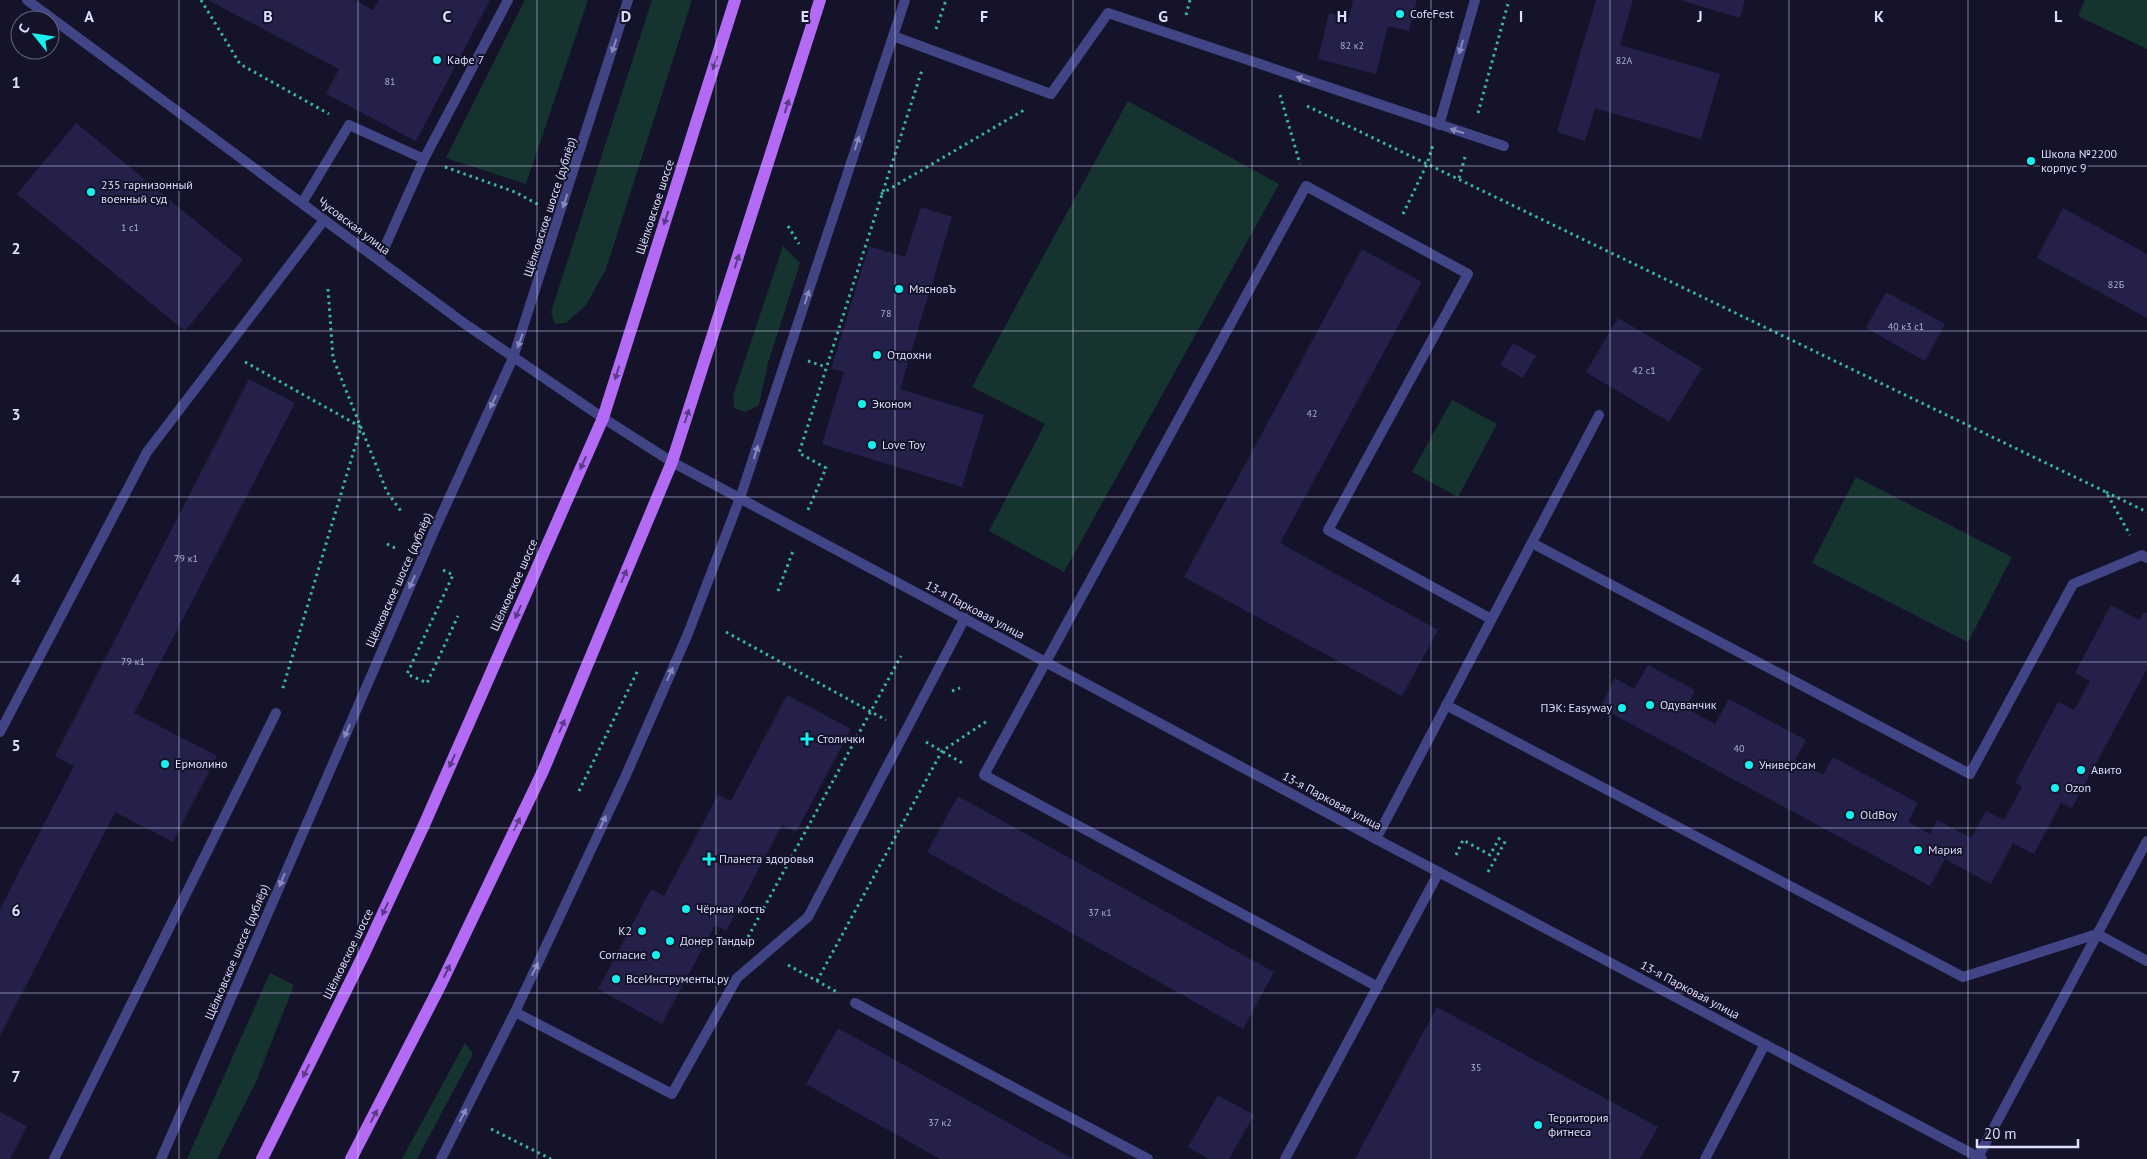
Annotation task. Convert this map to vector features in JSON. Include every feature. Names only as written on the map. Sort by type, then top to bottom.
[{"type":"main road","name":"Щёлковское шоссе","points":[[262,1159],[364,954],[424,824],[603,418],[735,0]]},
{"type":"main road","points":[[351,1159],[441,984],[543,771],[672,462],[820,0]]},
{"type":"street","name":"Чусовская улица","points":[[27,0],[513,358],[672,462]]},
{"type":"street","points":[[379,260],[424,159],[508,0]]},
{"type":"street","name":"Щёлковское шоссе (дублёр)","points":[[161,1159],[434,529],[513,358],[628,0]]},
{"type":"street","points":[[726,31],[730,0]]},
{"type":"street","points":[[441,1159],[515,1012],[626,775],[687,636],[740,498],[905,0]]},
{"type":"street","points":[[1439,125],[1475,0]]},
{"type":"street","points":[[892,36],[1051,94],[1108,14],[1504,146]]},
{"type":"street","points":[[302,203],[349,125],[424,159]]},
{"type":"street","points":[[1378,987],[984,775],[1306,186],[1468,274],[1328,530],[1491,619]]},
{"type":"street","points":[[0,732],[147,452],[324,220]]},
{"type":"street","points":[[1376,839],[1599,415]]},
{"type":"street","name":"13-я Парковая улица","points":[[672,462],[1376,839],[1979,1158]]},
{"type":"street","points":[[1532,543],[1970,774],[2073,584],[2144,556]]},
{"type":"street","points":[[515,1012],[672,1094],[737,978],[808,917],[965,618]]},
{"type":"street","points":[[1446,705],[1962,977],[2096,934],[2147,961]]},
{"type":"street","points":[[54,1159],[276,713]]},
{"type":"street","points":[[1979,1158],[2096,934],[2147,841]]},
{"type":"street","points":[[1285,1159],[1439,872]]},
{"type":"street","points":[[855,1002],[1148,1159]]},
{"type":"street","points":[[1705,1159],[1765,1044]]},
{"type":"path","points":[[201,0],[240,64],[349,125]]},
{"type":"path","points":[[826,468],[799,453],[881,194],[946,0]]},
{"type":"path","points":[[1459,178],[1509,0]]},
{"type":"path","points":[[1288,97],[1280,93],[1306,186]]},
{"type":"path","points":[[881,194],[1051,94]]},
{"type":"path","points":[[1306,105],[2147,512]]},
{"type":"path","points":[[1393,234],[1427,164],[1439,125]]},
{"type":"path","points":[[424,159],[515,192],[540,206]]},
{"type":"path","points":[[328,289],[333,358],[387,492],[401,511]]},
{"type":"path","points":[[224,351],[361,427]]},
{"type":"path","points":[[276,713],[361,427]]},
{"type":"path","points":[[2106,492],[2144,556]]},
{"type":"path","points":[[387,544],[397,549]]},
{"type":"path","points":[[443,570],[453,574],[407,674],[427,683],[458,616]]},
{"type":"path","points":[[726,632],[984,775]]},
{"type":"path","points":[[744,944],[901,656]]},
{"type":"path","points":[[578,791],[638,670]]},
{"type":"path","points":[[816,981],[942,751],[994,716]]},
{"type":"path","points":[[1454,860],[1463,840],[1490,855],[1500,837]]},
{"type":"path","points":[[1486,876],[1506,840]]},
{"type":"path","points":[[767,952],[855,1002]]},
{"type":"path","points":[[491,1130],[551,1159]]},
{"type":"green space","points":[[525,0],[588,0],[526,184],[446,158]]},
{"type":"green space","points":[[652,0],[692,0],[606,269],[586,305],[566,323],[555,324],[551,312]]},
{"type":"green space","points":[[2085,0],[2147,0],[2147,49],[2078,16]]},
{"type":"green space","points":[[1128,101],[1279,184],[1064,572],[989,531],[1045,424],[972,387]]},
{"type":"green space","points":[[783,246],[800,263],[768,363],[759,405],[745,412],[734,408],[733,396]]},
{"type":"green space","points":[[1452,400],[1497,424],[1458,497],[1412,472]]},
{"type":"green space","points":[[1856,477],[2012,557],[1968,642],[1812,563]]},
{"type":"green space","points":[[270,973],[294,985],[255,1084],[217,1159],[187,1159]]},
{"type":"green space","points":[[465,1043],[473,1054],[417,1159],[402,1159]]},
{"type":"building","points":[[208,0],[354,0],[373,10],[379,0],[490,0],[416,141],[326,94],[339,69]]},
{"type":"building","points":[[1353,0],[1417,0],[1409,31],[1388,26],[1376,74],[1318,59],[1329,13],[1349,18]]},
{"type":"building","points":[[1596,0],[1633,0],[1620,45],[1720,74],[1701,139],[1595,108],[1585,141],[1557,132]]},
{"type":"building","points":[[1680,0],[1745,0],[1740,18]]},
{"type":"building","points":[[76,123],[243,260],[185,331],[17,194]]},
{"type":"building","points":[[921,207],[952,217],[900,389],[984,415],[962,487],[822,444],[844,372],[831,369],[869,246],[905,257]]},
{"type":"building","points":[[2063,208],[2147,254],[2147,318],[2037,258]]},
{"type":"building","points":[[1362,249],[1422,282],[1280,543],[1438,630],[1402,696],[1184,577]]},
{"type":"building","points":[[1886,292],[1945,324],[1925,361],[1866,328]]},
{"type":"building","points":[[1618,318],[1702,368],[1669,422],[1586,372]]},
{"type":"building","points":[[1513,343],[1536,356],[1523,378],[1500,365]]},
{"type":"building","points":[[249,379],[295,403],[134,713],[217,756],[173,842],[115,812],[0,1036],[0,909],[74,766],[55,756]]},
{"type":"building","points":[[2111,605],[2139,620],[2144,612],[2147,613],[2147,669],[2072,808],[2061,803],[2034,854],[2013,843],[1991,884],[1945,859],[1930,886],[1600,707],[1615,678],[1634,689],[1648,665],[1695,690],[1686,708],[1715,724],[1729,699],[1806,740],[1795,760],[1823,775],[1833,757],[1918,803],[1908,822],[1930,834],[1937,820],[1971,838],[1986,811],[2004,820],[2022,787],[2015,783],[2058,702],[2074,710],[2090,681],[2075,673]]},
{"type":"building","points":[[787,695],[851,729],[796,832],[782,825],[726,931],[715,925],[662,1024],[598,989],[651,889],[664,896],[718,795],[731,801]]},
{"type":"building","points":[[958,796],[1274,972],[1243,1029],[927,852]]},
{"type":"building","points":[[1437,1007],[1658,1127],[1640,1159],[1355,1159]]},
{"type":"building","points":[[838,1028],[1073,1159],[940,1159],[806,1084]]},
{"type":"building","points":[[1218,1095],[1254,1115],[1229,1159],[1209,1159],[1188,1147]]},
{"type":"building","points":[[0,1112],[27,1126],[10,1159],[0,1159]]},
{"type":"place","name":"CofeFest","points":[[1400,14]]},
{"type":"place","name":"Кафе 7","points":[[437,60]]},
{"type":"place","name":"Школа №2200 корпус 9","points":[[2031,161]]},
{"type":"place","name":"235 гарнизонный военный суд","points":[[91,192]]},
{"type":"place","name":"МясновЪ","points":[[899,289]]},
{"type":"place","name":"Отдохни","points":[[877,355]]},
{"type":"place","name":"Эконом","points":[[862,404]]},
{"type":"place","name":"Love Toy","points":[[872,445]]},
{"type":"place","name":"Одуванчик","points":[[1650,705]]},
{"type":"place","name":"ПЭК: Easyway","points":[[1622,708]]},
{"type":"place","name":"Столички","points":[[807,739]]},
{"type":"place","name":"Ермолино","points":[[165,764]]},
{"type":"place","name":"Универсам","points":[[1749,765]]},
{"type":"place","name":"Авито","points":[[2081,770]]},
{"type":"place","name":"Ozon","points":[[2055,788]]},
{"type":"place","name":"OldBoy","points":[[1850,815]]},
{"type":"place","name":"Мария","points":[[1918,850]]},
{"type":"place","name":"Планета здоровья","points":[[709,859]]},
{"type":"place","name":"Чёрная кость","points":[[686,909]]},
{"type":"place","name":"К2","points":[[642,931]]},
{"type":"place","name":"Донер Тандыр","points":[[670,941]]},
{"type":"place","name":"Согласие","points":[[656,955]]},
{"type":"place","name":"ВсеИнструменты.ру","points":[[616,979]]},
{"type":"place","name":"Территория фитнеса","points":[[1538,1125]]}]
